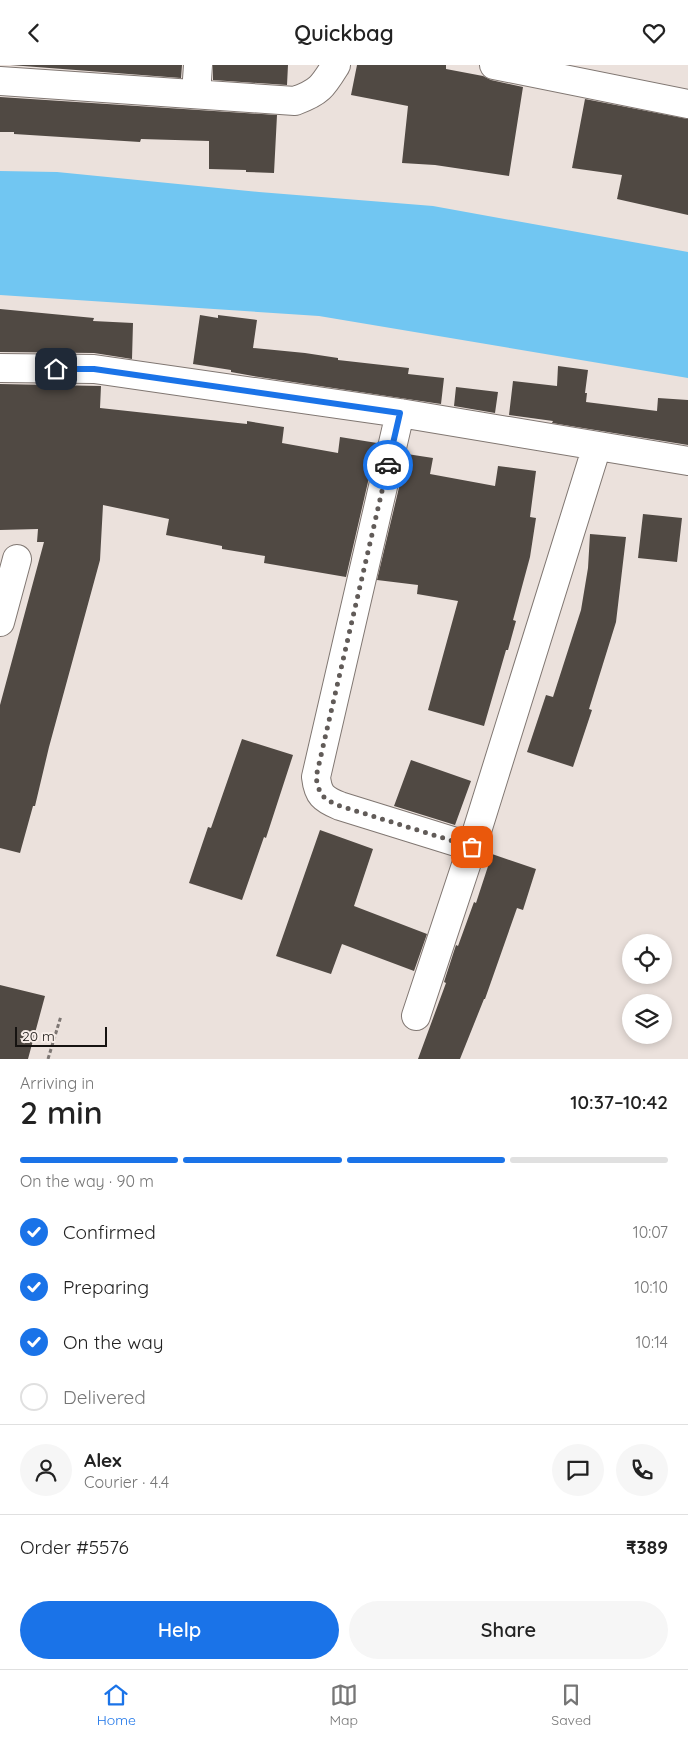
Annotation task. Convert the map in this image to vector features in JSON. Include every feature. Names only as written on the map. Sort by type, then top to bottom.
[{"type":"street","points":[[196,94],[198,65]]},
{"type":"street","points":[[0,81],[295,101],[311,95],[323,86],[336,65]]},
{"type":"street","points":[[494,65],[688,104]]},
{"type":"street","points":[[0,368],[94,369],[400,413],[688,461]]},
{"type":"street","points":[[400,413],[316,777],[318,790],[326,800],[340,806],[472,847]]},
{"type":"street","points":[[416,1016],[472,847],[597,446]]},
{"type":"street","points":[[0,622],[17,559]]},
{"type":"path","points":[[48,1059],[61,1016]]},
{"type":"water","points":[[0,171],[57,172],[259,192],[433,206],[688,252],[688,378],[319,316],[0,295]]},
{"type":"building","points":[[10,65],[182,65],[181,78]]},
{"type":"building","points":[[213,65],[288,65],[287,85],[213,80]]},
{"type":"building","points":[[357,65],[446,65],[446,69],[483,76],[491,80],[523,87],[509,176],[435,165],[402,163],[408,106],[351,95]]},
{"type":"building","points":[[0,97],[277,115],[274,173],[209,169],[209,141],[141,139],[140,142],[0,132]]},
{"type":"building","points":[[585,99],[688,119],[688,215],[617,199],[622,175],[572,168]]},
{"type":"building","points":[[0,309],[94,318],[93,321],[133,323],[132,359],[94,353],[0,352]]},
{"type":"building","points":[[200,315],[218,318],[218,315],[257,320],[253,348],[305,353],[338,358],[338,360],[409,368],[408,374],[444,378],[441,404],[253,376],[231,372],[231,370],[193,364]]},
{"type":"building","points":[[558,366],[588,370],[585,393],[587,393],[586,402],[657,411],[658,398],[688,400],[688,445],[509,415],[513,381],[557,386]]},
{"type":"building","points":[[0,384],[101,386],[100,408],[247,424],[247,421],[284,427],[282,443],[338,453],[340,437],[377,443],[346,577],[264,563],[265,556],[222,549],[222,546],[166,535],[169,519],[103,505],[100,560],[49,747],[35,806],[33,806],[20,853],[0,848],[0,705],[44,542],[37,542],[38,529],[0,530]]},
{"type":"building","points":[[456,387],[498,392],[495,413],[454,406]]},
{"type":"building","points":[[407,454],[433,458],[430,474],[495,486],[498,466],[536,471],[530,517],[536,518],[530,557],[513,620],[516,621],[484,726],[428,710],[458,601],[417,594],[418,585],[377,580]]},
{"type":"building","points":[[643,514],[682,518],[677,562],[638,558]]},
{"type":"building","points":[[590,534],[626,537],[616,622],[589,709],[592,710],[573,767],[527,752],[546,695],[553,697],[581,610],[588,568]]},
{"type":"building","points":[[242,739],[293,755],[266,838],[264,837],[242,900],[189,883],[208,827],[211,828]]},
{"type":"building","points":[[411,760],[471,781],[455,825],[394,806]]},
{"type":"building","points":[[320,830],[373,849],[354,906],[427,934],[414,971],[342,944],[331,974],[276,956]]},
{"type":"building","points":[[492,854],[536,869],[523,910],[517,908],[485,999],[460,1059],[418,1059],[446,983],[444,982],[456,945],[458,946],[474,902],[476,903]]},
{"type":"building","points":[[0,985],[45,996],[28,1059],[0,1059]]},
{"type":"way so far","points":[[388,465],[316,777],[318,790],[326,800],[340,806],[472,847]]},
{"type":"route","points":[[56,369],[94,369],[400,413],[388,465]]}]
